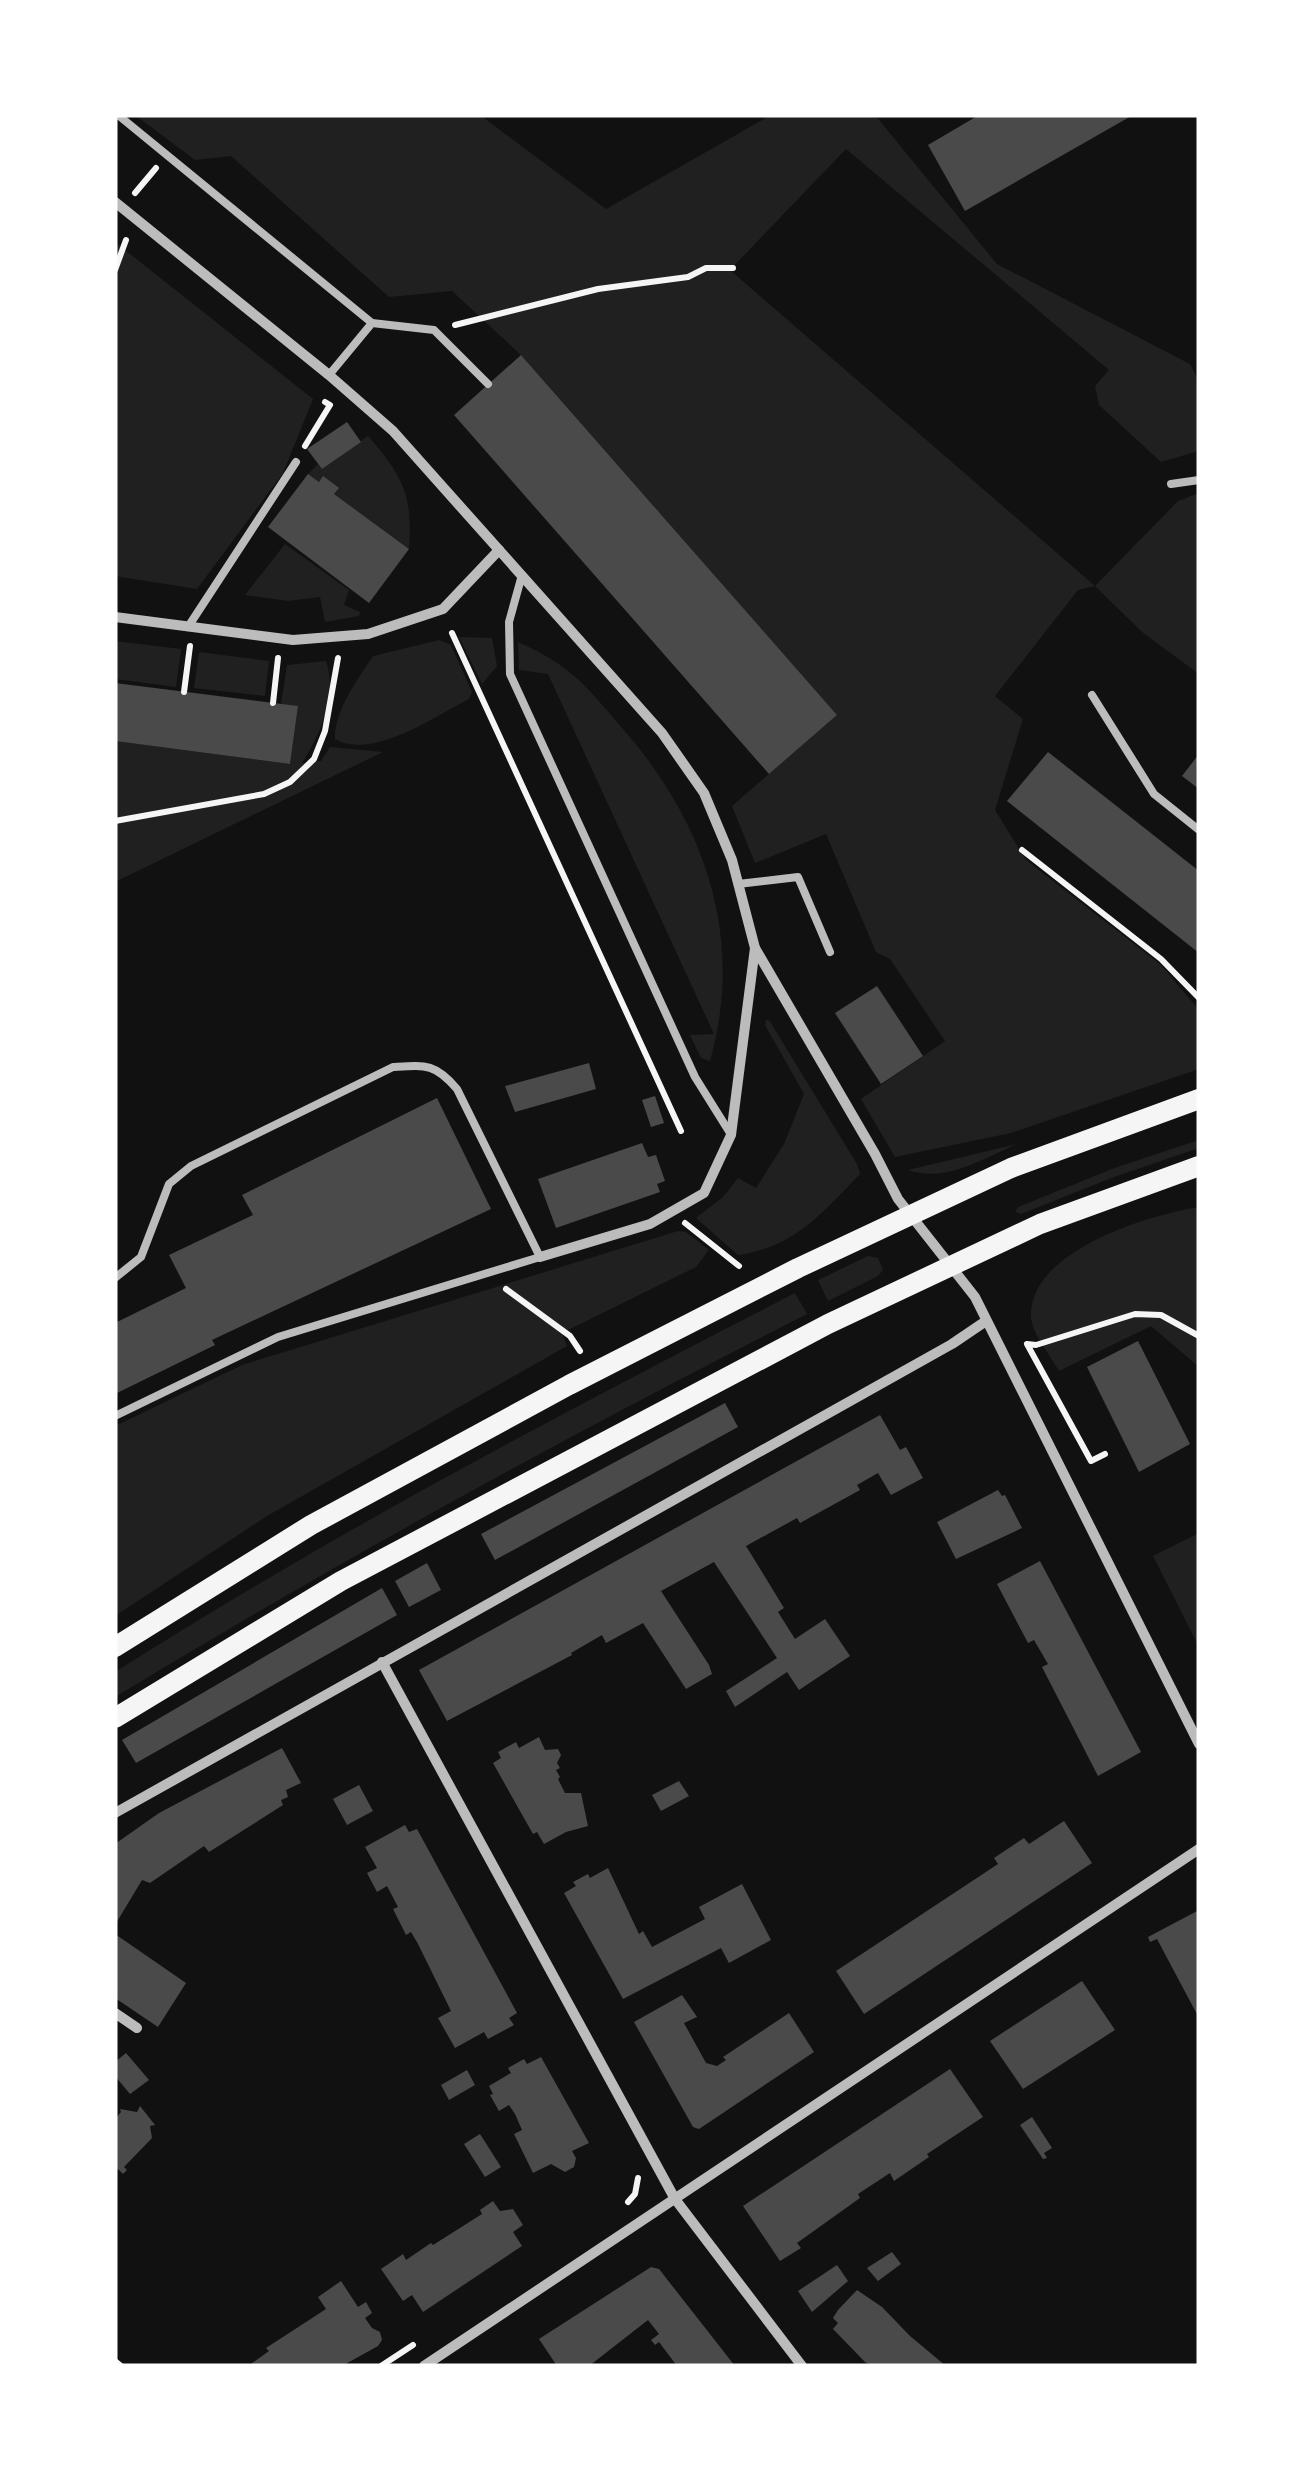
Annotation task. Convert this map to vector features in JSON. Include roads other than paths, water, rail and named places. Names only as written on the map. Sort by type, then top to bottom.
[{"type":"main road","points":[[115,1648],[328,1516],[569,1385],[1010,1168],[1199,1099]]},
{"type":"main road","points":[[115,1718],[341,1581],[828,1324],[944,1258],[1199,1166]]},
{"type":"street","points":[[118,205],[329,375],[392,431],[672,748],[704,793],[732,860],[755,948],[876,1154],[898,1199],[975,1297],[1199,1744]]},
{"type":"street","points":[[115,618],[293,640],[368,634],[443,610],[499,550]]},
{"type":"street","points":[[540,1257],[650,1224],[704,1193],[732,1135],[755,948]]},
{"type":"street","points":[[115,1813],[952,1344],[986,1321]]},
{"type":"street","points":[[382,1662],[675,2199],[802,2366]]},
{"type":"street","points":[[424,2366],[1199,1849]]},
{"type":"street","points":[[115,2013],[138,2028]]},
{"type":"lane","points":[[118,115],[372,322],[434,330],[488,384]]},
{"type":"lane","points":[[329,375],[372,322]]},
{"type":"lane","points":[[188,627],[296,462]]},
{"type":"lane","points":[[1170,484],[1199,480]]},
{"type":"lane","points":[[522,575],[509,622],[510,674],[695,1076],[732,1135]]},
{"type":"lane","points":[[1092,695],[1154,794],[1199,830]]},
{"type":"lane","points":[[738,884],[798,877],[830,952]]},
{"type":"lane","points":[[115,1278],[141,1257],[169,1184],[191,1166],[393,1067],[428,1065],[457,1088],[540,1257],[278,1338],[115,1416]]}]
